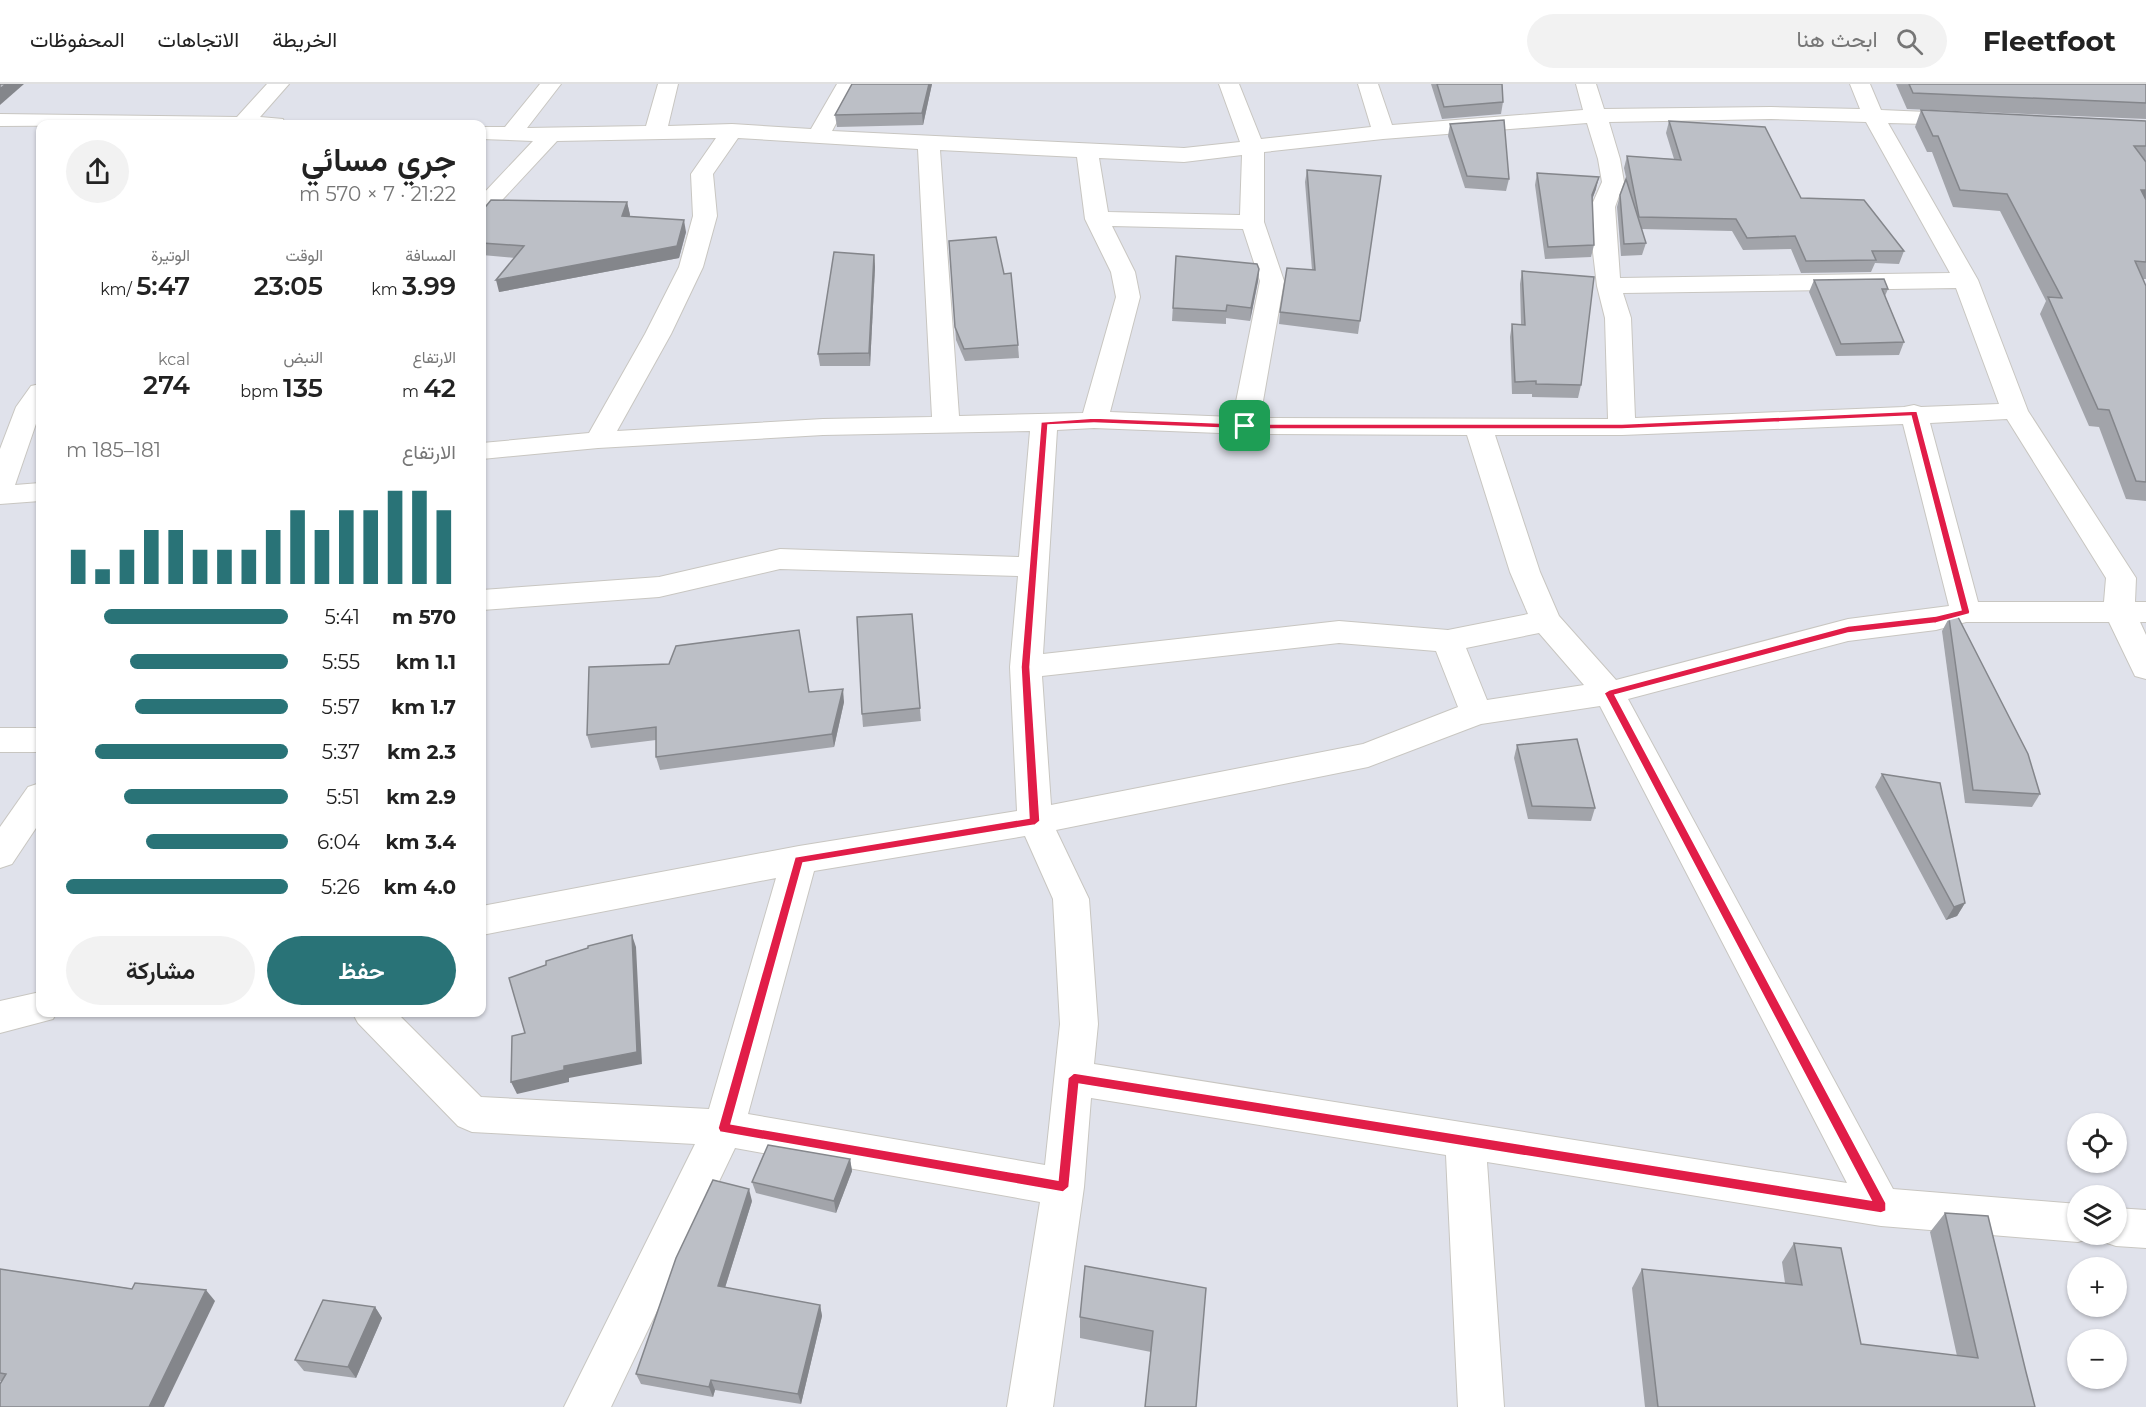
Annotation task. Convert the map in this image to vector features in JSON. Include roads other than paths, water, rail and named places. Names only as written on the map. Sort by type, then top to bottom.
[{"type":"street","points":[[246,120],[279,84]]},
{"type":"street","points":[[510,135],[551,84]]},
{"type":"street","points":[[655,133],[668,84]]},
{"type":"street","points":[[818,136],[846,84]]},
{"type":"street","points":[[1229,84],[1253,147],[1252,222],[1272,281],[1245,426]]},
{"type":"street","points":[[1368,84],[1383,132]]},
{"type":"street","points":[[1587,84],[1609,159],[1613,182],[1603,207],[1604,244],[1609,286],[1618,318],[1622,427]]},
{"type":"street","points":[[1860,84],[1873,116],[1966,280],[2015,411],[2121,578],[2133,611],[2146,668]]},
{"type":"street","points":[[486,133],[551,135],[732,131],[1184,155],[1383,132],[1596,116],[1760,113],[1986,120]]},
{"type":"street","points":[[0,120],[36,121]]},
{"type":"street","points":[[598,440],[658,334],[691,267],[705,216],[702,174],[732,131]]},
{"type":"street","points":[[486,204],[551,135]]},
{"type":"street","points":[[928,143],[946,424]]},
{"type":"street","points":[[1087,150],[1097,219],[1123,272],[1128,297],[1094,420]]},
{"type":"street","points":[[1097,219],[1252,222]]},
{"type":"street","points":[[1609,286],[1966,280]]},
{"type":"street","points":[[0,488],[29,407],[36,397]]},
{"type":"street","points":[[486,451],[598,440],[823,427],[1094,420],[1245,426],[1622,427],[1914,413],[2015,411]]},
{"type":"street","points":[[1914,413],[1966,612]]},
{"type":"street","points":[[1030,1407],[1063,1187],[1079,1024],[1071,899],[1035,821],[1026,667],[1044,423]]},
{"type":"street","points":[[1478,425],[1525,572],[1546,621],[1609,693],[1881,1207]]},
{"type":"street","points":[[0,495],[36,492]]},
{"type":"street","points":[[486,600],[659,587],[780,559],[1035,567]]},
{"type":"street","points":[[486,919],[799,860],[1035,821],[1368,755],[1476,712],[1609,693],[1848,630],[1936,620],[1966,612],[2133,611]]},
{"type":"street","points":[[1026,667],[1340,632],[1448,641],[1546,621]]},
{"type":"street","points":[[1448,641],[1476,712]]},
{"type":"street","points":[[0,740],[36,740]]},
{"type":"street","points":[[0,854],[36,802]]},
{"type":"street","points":[[587,1407],[724,1128],[799,860]]},
{"type":"street","points":[[0,1017],[36,1009]]},
{"type":"street","points":[[376,1017],[472,1114],[724,1128],[1063,1187]]},
{"type":"street","points":[[1074,1078],[1881,1207],[2067,1222]]},
{"type":"street","points":[[1465,1141],[1481,1407]]},
{"type":"street","points":[[2127,1228],[2146,1229]]}]
